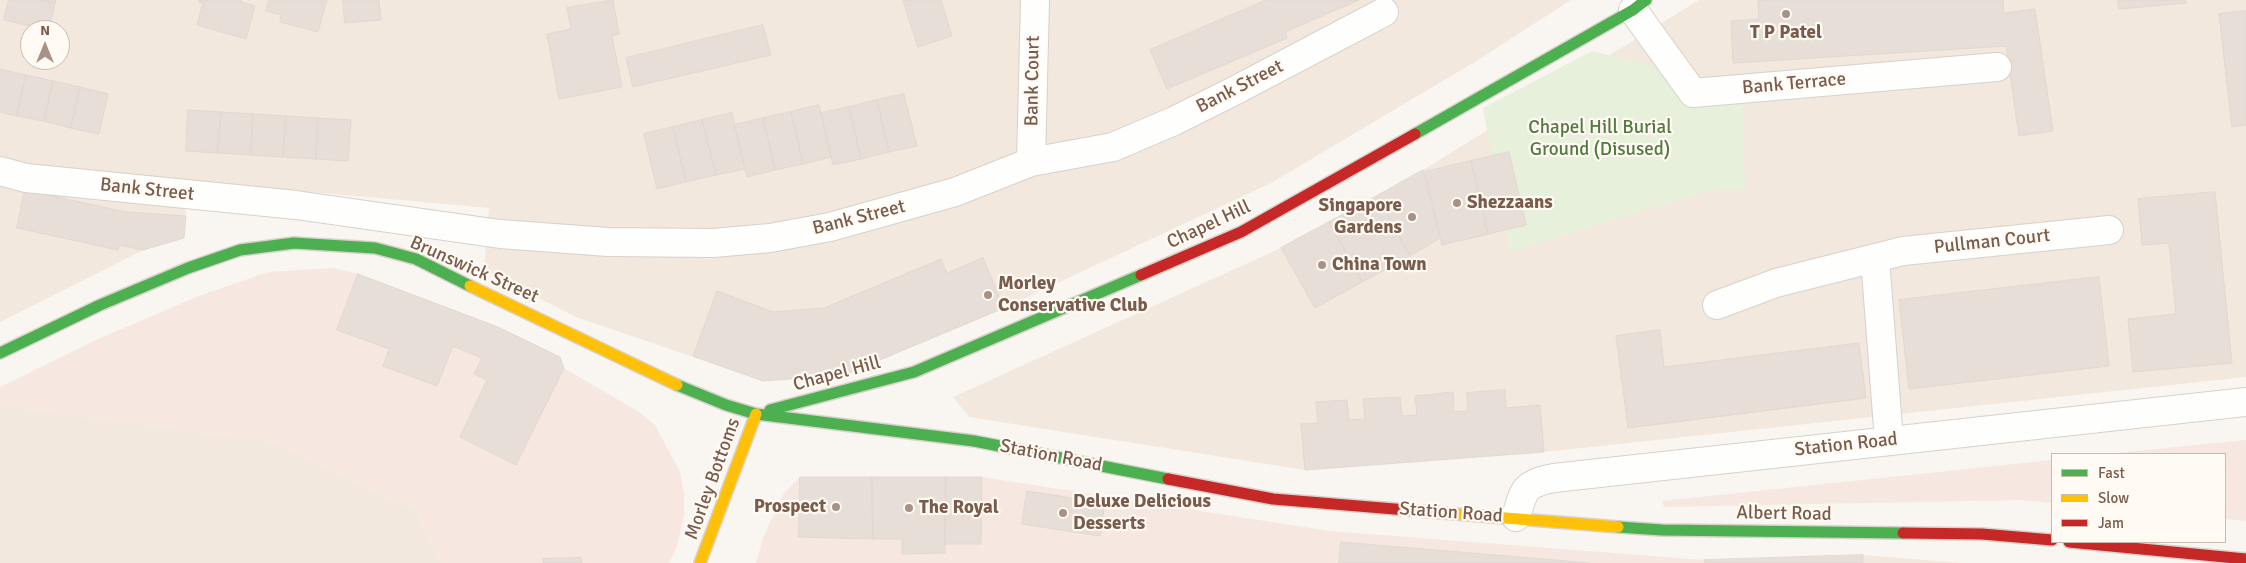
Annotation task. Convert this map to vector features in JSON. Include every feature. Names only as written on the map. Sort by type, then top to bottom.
[{"type":"main road","name":"Chapel Hill","points":[[756,414],[914,372],[1241,232],[1639,5]]},
{"type":"main road","name":"Brunswick Street","points":[[0,353],[100,305],[188,268],[240,250],[294,243],[375,248],[416,259],[655,376],[756,414]]},
{"type":"main road","name":"Station Road","points":[[756,414],[974,441],[1273,499],[1516,517]]},
{"type":"main road","name":"Morley Bottoms","points":[[701,560],[756,414]]},
{"type":"main road","name":"Albert Road","points":[[1516,517],[1662,530],[1982,534],[2051,540]]},
{"type":"main road","points":[[2080,543],[2246,558]]},
{"type":"street","name":"Bank Court","points":[[1031,162],[1036,0]]},
{"type":"street","name":"Bank Terrace","points":[[1639,5],[1693,93],[1997,67]]},
{"type":"street","name":"Bank Street","points":[[0,170],[26,178],[296,205],[500,234],[608,242],[713,243],[770,238],[830,227],[954,192],[1031,162],[1113,147],[1174,121],[1384,12]]},
{"type":"street","points":[[294,243],[296,205]]},
{"type":"street","name":"Pullman Court","points":[[1718,305],[1776,283],[1903,251],[2109,230]]},
{"type":"street","points":[[1874,258],[1889,441]]},
{"type":"street","name":"Station Road","points":[[1516,517],[1522,494],[1538,481],[2246,402]]},
{"type":"shaded area","points":[[0,0],[1571,0],[1478,60],[1271,183],[1004,308],[844,375],[763,381],[576,317],[484,270],[489,208],[188,181],[184,238],[143,250],[0,322]]},
{"type":"shaded area","points":[[1699,0],[2246,0],[2246,377],[1544,452],[1305,470],[969,417],[953,397],[1281,248],[1423,170]]},
{"type":"shaded area","points":[[333,268],[358,274],[498,327],[560,357],[564,368],[639,412],[655,425],[680,472],[684,494],[684,515],[677,546],[669,563],[441,563],[416,510],[273,442],[0,405],[0,387],[96,340],[196,297],[268,272]]},
{"type":"shaded area","points":[[0,405],[273,442],[416,510],[441,563],[0,563]]},
{"type":"shaded area","points":[[2246,440],[2246,521],[2226,519],[2226,453],[2117,453]]},
{"type":"shaded area","points":[[2051,460],[2051,503],[2023,500],[1664,507],[1662,501]]},
{"type":"shaded area","points":[[800,477],[982,477],[1330,531],[1704,560],[1863,555],[1863,563],[756,563],[763,538],[784,493]]},
{"type":"shaded area","points":[[1863,555],[1962,563],[1863,563]]},
{"type":"green space","name":"Chapel Hill Burial Ground (Disused)","points":[[1592,51],[1742,87],[1745,189],[1711,190],[1510,252],[1483,108]]},
{"type":"building","points":[[9,0],[41,0],[55,3],[51,20],[20,20],[20,24],[4,20]]},
{"type":"building","points":[[41,0],[56,0],[55,3]]},
{"type":"building","points":[[200,0],[242,0],[241,2],[255,6],[246,39],[197,25],[203,3],[199,2]]},
{"type":"building","points":[[269,0],[327,0],[318,32],[280,22],[281,15],[266,11]]},
{"type":"building","points":[[343,0],[379,0],[381,20],[345,23]]},
{"type":"building","points":[[613,0],[619,34],[612,36],[622,87],[559,99],[547,34],[571,29],[567,8]]},
{"type":"building","points":[[903,0],[941,0],[952,36],[918,47]]},
{"type":"building","points":[[1266,0],[1359,0],[1285,32],[1287,38],[1167,89],[1150,50]]},
{"type":"building","points":[[2003,0],[2004,13],[2035,9],[2053,131],[2019,136],[2006,46],[1733,63],[1731,21],[1759,19],[1758,1]]},
{"type":"building","points":[[2118,0],[2186,0],[2186,3],[2119,9]]},
{"type":"building","points":[[2246,11],[2246,125],[2232,127],[2219,14]]},
{"type":"building","points":[[763,25],[771,55],[633,87],[626,58]]},
{"type":"building","points":[[0,69],[26,75],[17,116],[0,112]]},
{"type":"building","points":[[26,75],[53,81],[44,121],[17,116]]},
{"type":"building","points":[[53,81],[80,87],[71,128],[44,121]]},
{"type":"building","points":[[80,87],[108,94],[99,134],[71,128]]},
{"type":"building","points":[[904,94],[917,146],[889,152],[877,100]]},
{"type":"building","points":[[877,100],[889,152],[861,159],[849,107]]},
{"type":"building","points":[[819,105],[831,157],[803,164],[791,112]]},
{"type":"building","points":[[849,107],[861,159],[833,165],[821,113]]},
{"type":"building","points":[[188,110],[221,112],[218,153],[186,151]]},
{"type":"building","points":[[221,112],[253,114],[251,155],[218,153]]},
{"type":"building","points":[[791,112],[803,164],[775,170],[763,118]]},
{"type":"building","points":[[732,113],[745,169],[716,175],[702,120]]},
{"type":"building","points":[[253,114],[286,116],[283,157],[251,155]]},
{"type":"building","points":[[286,116],[318,118],[316,159],[283,157]]},
{"type":"building","points":[[318,118],[351,120],[348,161],[316,159]]},
{"type":"building","points":[[763,118],[775,170],[747,177],[734,125]]},
{"type":"building","points":[[702,120],[716,175],[686,182],[673,127]]},
{"type":"building","points":[[673,127],[686,182],[657,189],[644,134]]},
{"type":"building","points":[[1509,152],[1526,225],[1488,234],[1471,161]]},
{"type":"building","name":"Shezzaans","points":[[1471,161],[1488,234],[1442,245],[1425,172]]},
{"type":"building","name":"Singapore Gardens","points":[[1423,170],[1440,238],[1410,256],[1377,196]]},
{"type":"building","points":[[25,190],[126,212],[186,216],[184,238],[143,250],[119,245],[118,250],[17,228]]},
{"type":"building","points":[[2215,192],[2232,363],[2133,372],[2128,319],[2176,314],[2169,243],[2142,245],[2138,199]]},
{"type":"building","points":[[1377,196],[1410,256],[1362,282],[1329,222]]},
{"type":"building","name":"China Town","points":[[1329,222],[1362,282],[1315,308],[1281,248]]},
{"type":"building","points":[[983,258],[1004,308],[844,375],[763,381],[693,356],[717,291],[773,312],[824,308],[941,259],[947,273]]},
{"type":"building","points":[[358,274],[498,327],[560,357],[564,368],[516,465],[460,437],[487,380],[474,374],[482,358],[453,346],[437,386],[383,366],[389,349],[337,330]]},
{"type":"building","points":[[2099,277],[2109,366],[1909,389],[1899,300]]},
{"type":"building","points":[[1660,330],[1664,367],[1859,343],[1866,398],[1628,428],[1616,336]]},
{"type":"building","points":[[1505,390],[1506,408],[1540,405],[1544,452],[1305,470],[1301,424],[1318,423],[1316,402],[1347,400],[1349,420],[1365,419],[1363,399],[1400,397],[1402,416],[1417,415],[1415,396],[1453,392],[1454,412],[1468,411],[1467,393]]},
{"type":"building","name":"Prospect","points":[[800,477],[872,477],[873,539],[799,537]]},
{"type":"building","name":"The Royal","points":[[872,477],[946,477],[945,553],[902,554],[902,539],[873,539]]},
{"type":"building","points":[[946,477],[982,477],[981,544],[945,544]]},
{"type":"building","name":"Deluxe Delicious Desserts","points":[[1027,491],[1105,503],[1100,536],[1022,524]]},
{"type":"building","points":[[1341,542],[1590,563],[1339,563]]},
{"type":"building","points":[[1863,555],[1863,563],[1705,563],[1704,560]]},
{"type":"building","points":[[581,558],[582,563],[543,563],[543,559]]},
{"type":"traffic: fast","points":[[1415,134],[1633,10],[1646,0]]},
{"type":"traffic: fast","points":[[0,353],[100,305],[188,268],[240,250],[294,243],[375,248],[416,259],[470,286]]},
{"type":"traffic: fast","points":[[770,410],[914,372],[1141,275]]},
{"type":"traffic: fast","points":[[677,385],[726,405],[756,414],[974,441],[1168,479]]},
{"type":"traffic: fast","points":[[1618,527],[1662,530],[1903,533]]},
{"type":"traffic: slow","points":[[470,286],[677,385]]},
{"type":"traffic: slow","points":[[700,563],[756,414]]},
{"type":"traffic: slow","points":[[1431,512],[1618,527]]},
{"type":"traffic: jam","points":[[1141,275],[1241,232],[1415,134]]},
{"type":"traffic: jam","points":[[1168,479],[1273,499],[1431,512]]},
{"type":"traffic: jam","points":[[1903,533],[1982,534],[2051,540]]},
{"type":"traffic: jam","points":[[2079,543],[2246,559]]},
{"type":"place","name":"T P Patel","points":[[1786,14]]},
{"type":"place","name":"Shezzaans","points":[[1457,203]]},
{"type":"place","name":"Singapore Gardens","points":[[1412,217]]},
{"type":"place","name":"China Town","points":[[1322,265]]},
{"type":"place","name":"Morley Conservative Club","points":[[988,295]]},
{"type":"place","name":"Prospect","points":[[836,507]]},
{"type":"place","name":"The Royal","points":[[909,508]]},
{"type":"place","name":"Deluxe Delicious Desserts","points":[[1063,513]]}]
